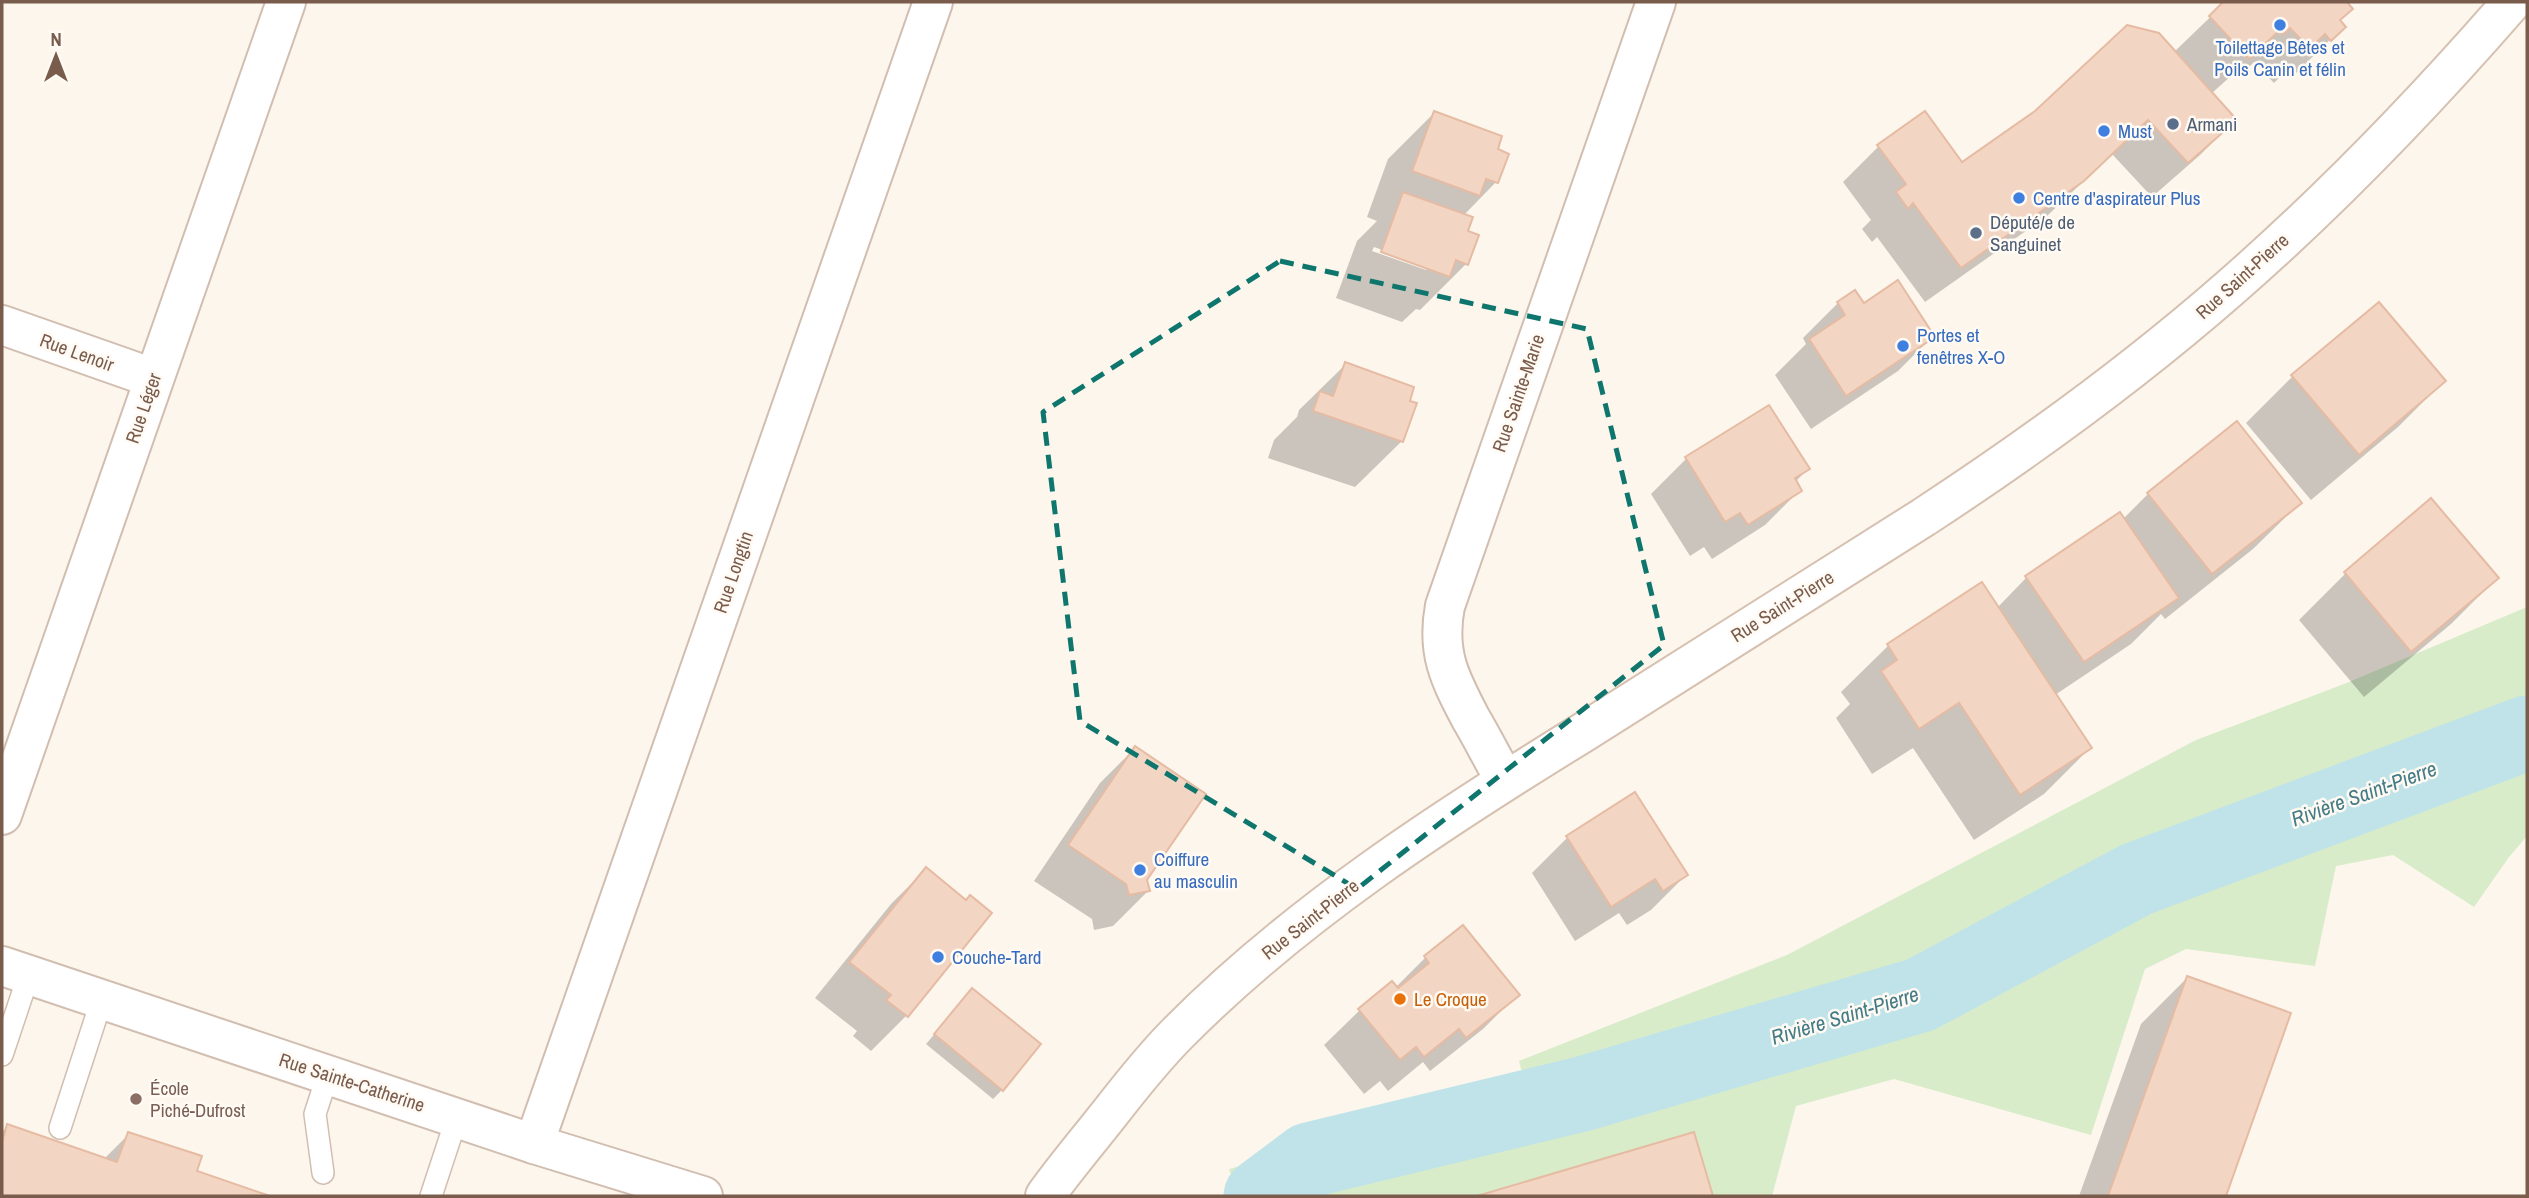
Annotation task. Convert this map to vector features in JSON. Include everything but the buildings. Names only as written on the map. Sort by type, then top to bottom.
[{"type":"street","name":"Rue Léger","points":[[2,815],[286,2]]},
{"type":"street","name":"Rue Longtin","points":[[534,1144],[933,2]]},
{"type":"street","name":"Rue Sainte-Marie","points":[[1505,780],[1478,735],[1450,678],[1442,651],[1445,606],[1656,2]]},
{"type":"street","name":"Rue Saint-Pierre","points":[[1045,1196],[1159,1053],[1233,981],[1322,907],[1505,780],[1922,517],[2106,389],[2207,308],[2292,231],[2411,113],[2512,2]]},
{"type":"street","name":"Rue Lenoir","points":[[2,325],[153,378]]},
{"type":"street","name":"Rue Sainte-Catherine","points":[[15,970],[534,1144],[703,1196]]},
{"type":"lane","points":[[2,1055],[15,970]]},
{"type":"lane","points":[[60,1128],[102,999]]},
{"type":"lane","points":[[323,1173],[315,1114],[328,1074]]},
{"type":"lane","points":[[431,1196],[457,1117]]},
{"type":"highlighted area","points":[[1280,261],[1587,329],[1664,645],[1357,889],[1080,721],[1043,412]]},
{"type":"green space","points":[[2527,607],[2527,836],[2474,907],[2393,855],[2336,866],[2315,966],[2186,949],[2145,969],[2091,1135],[1894,1079],[1796,1106],[1772,1196],[1713,1196],[1694,1132],[1477,1196],[1238,1196],[1229,1169],[1526,1088],[1519,1061],[1787,955],[2196,740],[2344,684]]},
{"type":"waterway","name":"Rivière Saint-Pierre","points":[[1261,1196],[1309,1160],[1582,1094],[1920,995],[2137,879],[2527,733]]},
{"type":"place","name":"Toilettage Bêtes et Poils Canin et félin","points":[[2280,25]]},
{"type":"place","name":"Armani","points":[[2173,124]]},
{"type":"place","name":"Must","points":[[2104,131]]},
{"type":"place","name":"Centre d'aspirateur Plus","points":[[2019,198]]},
{"type":"place","name":"Député/e de Sanguinet","points":[[1976,233]]},
{"type":"place","name":"Portes et fenêtres X-O","points":[[1903,346]]},
{"type":"place","name":"Coiffure au masculin","points":[[1140,870]]},
{"type":"place","name":"Couche-Tard","points":[[938,957]]},
{"type":"place","name":"Le Croque","points":[[1400,999]]},
{"type":"place","name":"École Piché-Dufrost","points":[[136,1099]]}]
